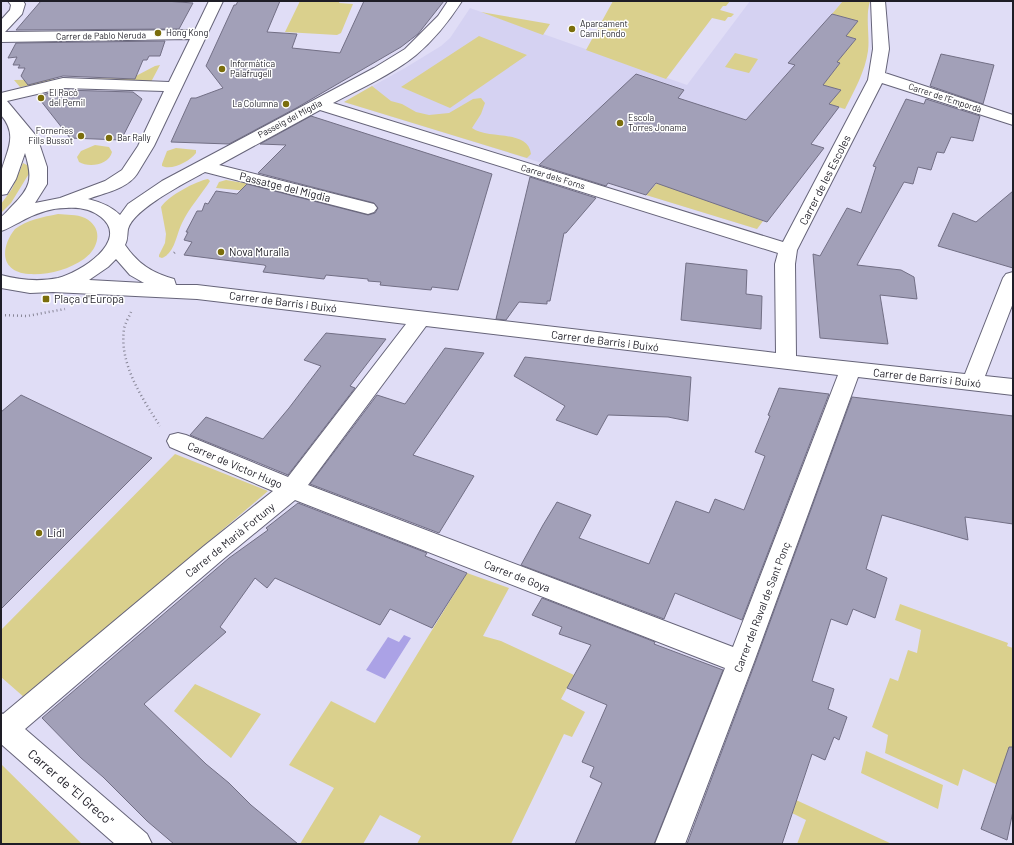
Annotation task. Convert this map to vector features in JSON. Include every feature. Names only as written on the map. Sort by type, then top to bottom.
[{"type":"street","points":[[1,29],[18,11],[18,4],[15,1]]},
{"type":"street","points":[[6,221],[42,206],[58,203],[111,185],[128,174],[146,146],[216,1]]},
{"type":"street","name":"Passeig del Migdia","points":[[50,285],[72,280],[92,270],[107,258],[134,208],[168,185],[380,71],[410,52],[443,19],[456,1]]},
{"type":"street","name":"Carrer de les Escoles","points":[[786,362],[785,264],[788,250],[869,95],[877,76],[881,49],[878,1]]},
{"type":"street","name":"Carrer de Pablo Neruda","points":[[1,37],[200,34]]},
{"type":"street","name":"Carrer de l'Empordà","points":[[877,76],[1013,120]]},
{"type":"street","points":[[1,98],[63,83],[174,87]]},
{"type":"street","name":"Carrer dels Forns","points":[[319,104],[788,250]]},
{"type":"street","points":[[1,105],[29,137],[38,167],[38,184],[28,200],[6,221]]},
{"type":"street","points":[[1,190],[6,184],[16,154],[18,142],[19,135],[12,119]]},
{"type":"street","name":"Passatge del Migdia","points":[[203,166],[368,208]]},
{"type":"street","points":[[58,203],[81,203],[99,208],[113,217],[118,237]]},
{"type":"street","name":"Carrer de Barris i Buixó","points":[[118,237],[127,261],[137,272],[160,282],[197,292]]},
{"type":"street","points":[[972,383],[1013,278]]},
{"type":"street","points":[[1,281],[11,285],[30,287],[50,285]]},
{"type":"street","name":"Carrer de Barris i Buixó","points":[[50,285],[197,292],[851,370],[1013,387]]},
{"type":"street","points":[[1,293],[21,286]]},
{"type":"street","name":"Carrer de Marià Fortuny","points":[[3,728],[213,553],[292,490],[420,319]]},
{"type":"street","name":"Carrer del Raval de Sant Ponç","points":[[670,844],[742,662],[851,370]]},
{"type":"street","name":"Carrer de Víctor Hugo","points":[[178,441],[292,490]]},
{"type":"street","name":"Carrer de Goya","points":[[292,490],[742,662]]},
{"type":"street","name":"Carrer de \"El Greco\"","points":[[3,728],[138,844]]},
{"type":"path","points":[[134,306],[124,328],[123,352],[133,379],[151,413],[165,432],[178,441]]},
{"type":"shaded area","points":[[300,1],[340,1],[339,3],[353,4],[341,33],[337,35],[285,32]]},
{"type":"shaded area","points":[[613,1],[730,1],[720,10],[734,14],[731,17],[728,17],[725,21],[712,18],[666,79],[586,50]]},
{"type":"shaded area","name":"Escola Torres Jonama","points":[[750,1],[870,1],[868,11],[868,45],[865,62],[845,109],[839,108],[816,138],[813,137],[809,143],[824,148],[767,222],[763,221],[757,229],[344,102],[441,46],[450,38],[470,8],[687,85]]},
{"type":"shaded area","points":[[843,1],[870,1],[868,13],[867,59],[859,81],[845,109],[829,104],[841,90],[823,85],[840,63],[837,62],[856,39],[846,36],[858,21],[832,14]]},
{"type":"shaded area","points":[[481,12],[550,24],[543,35]]},
{"type":"shaded area","points":[[479,36],[527,55],[450,108],[401,87]]},
{"type":"shaded area","points":[[735,53],[758,59],[749,73],[725,67]]},
{"type":"shaded area","points":[[160,65],[151,82],[59,81],[20,87],[14,80],[132,78]]},
{"type":"shaded area","points":[[372,86],[391,101],[402,104],[416,112],[429,115],[449,113],[473,99],[481,98],[485,103],[481,114],[472,128],[479,132],[507,136],[523,141],[528,146],[531,154],[527,158],[344,102]]},
{"type":"shaded area","points":[[95,145],[109,147],[112,152],[107,160],[93,165],[79,162],[77,157],[81,151]]},
{"type":"shaded area","points":[[176,148],[196,150],[196,153],[190,159],[176,166],[162,166],[167,151]]},
{"type":"shaded area","points":[[23,163],[29,166],[30,172],[11,203],[1,213],[1,204],[12,189]]},
{"type":"shaded area","points":[[208,179],[210,181],[185,217],[170,252],[162,258],[159,257],[165,243],[166,234],[161,207],[170,198],[183,190]]},
{"type":"shaded area","points":[[661,179],[691,195],[763,221],[757,229],[646,195]]},
{"type":"shaded area","points":[[226,180],[276,190],[275,192],[271,193],[216,188],[219,182]]},
{"type":"shaded area","name":"Plaça d'Europa","points":[[58,214],[75,215],[85,218],[95,227],[97,232],[96,244],[89,254],[78,263],[51,273],[29,274],[12,269],[8,264],[5,251],[10,236],[15,229],[30,221]]},
{"type":"shaded area","points":[[175,454],[268,491],[25,698],[1,677],[1,630]]},
{"type":"shaded area","points":[[467,573],[509,588],[483,636],[501,641],[574,675],[561,699],[585,712],[572,737],[564,734],[511,844],[417,844],[421,836],[380,815],[363,844],[300,844],[334,788],[289,765],[331,701],[375,723]]},
{"type":"shaded area","points":[[900,604],[1008,643],[1007,646],[1013,648],[1013,792],[963,769],[958,786],[885,753],[888,735],[872,727],[890,678],[898,681],[908,650],[917,653],[921,630],[895,620]]},
{"type":"shaded area","points":[[404,635],[411,638],[385,679],[366,670],[388,637],[399,642]]},
{"type":"shaded area","points":[[195,684],[261,714],[231,758],[174,711]]},
{"type":"shaded area","points":[[866,751],[943,785],[938,809],[861,773]]},
{"type":"shaded area","points":[[1,764],[82,844],[1,844]]},
{"type":"shaded area","points":[[796,800],[892,844],[797,844],[806,820],[792,813]]},
{"type":"building","points":[[41,1],[165,1],[193,3],[179,29],[16,30]]},
{"type":"building","points":[[238,1],[280,1],[267,32],[297,34],[292,48],[340,53],[364,1],[444,1],[418,34],[401,47],[298,107],[229,144],[171,142],[191,98],[196,98],[223,88],[206,66],[234,5],[236,5]]},
{"type":"building","points":[[832,14],[858,21],[846,36],[856,39],[837,62],[840,63],[823,85],[841,90],[829,104],[839,107],[811,144],[824,148],[767,222],[656,183],[646,195],[608,183],[606,186],[539,165],[636,74],[684,90],[678,98],[746,120],[795,65],[788,63]]},
{"type":"building","points":[[165,41],[160,56],[149,56],[147,60],[143,60],[135,79],[63,76],[28,85],[21,76],[25,68],[18,68],[20,65],[13,65],[17,57],[8,58],[16,43]]},
{"type":"building","points":[[941,54],[994,65],[983,104],[930,86]]},
{"type":"building","points":[[63,90],[133,92],[142,99],[121,140],[70,138],[37,96]]},
{"type":"building","points":[[906,99],[924,104],[926,99],[980,116],[973,141],[951,137],[944,153],[937,152],[931,170],[918,167],[913,184],[904,182],[857,265],[901,270],[914,277],[917,299],[880,295],[888,344],[820,338],[813,254],[820,256],[847,208],[861,213],[876,167],[873,166]]},
{"type":"building","points":[[311,116],[492,174],[458,290],[432,287],[431,290],[380,285],[381,282],[368,281],[368,279],[326,275],[324,279],[263,272],[266,266],[264,265],[184,255],[192,242],[184,240],[188,232],[186,232],[197,211],[202,211],[205,203],[208,204],[216,191],[237,194],[247,184],[368,215],[375,213],[378,208],[374,203],[258,173],[286,145],[260,144]]},
{"type":"building","points":[[530,177],[596,198],[566,233],[564,233],[550,301],[547,301],[547,304],[519,302],[506,320],[496,319]]},
{"type":"building","points":[[1013,191],[1013,268],[938,246],[953,213],[976,222]]},
{"type":"building","points":[[686,263],[747,270],[746,294],[762,296],[761,329],[681,320]]},
{"type":"building","points":[[326,333],[386,339],[350,386],[355,388],[288,475],[190,435],[206,417],[263,439],[321,366],[304,360]]},
{"type":"building","points":[[445,348],[484,353],[413,455],[474,476],[439,533],[310,484],[377,395],[405,404]]},
{"type":"building","points":[[525,357],[691,377],[688,421],[668,417],[608,415],[597,435],[556,420],[565,406],[514,376]]},
{"type":"building","points":[[779,388],[829,394],[742,620],[675,593],[664,619],[521,565],[557,502],[591,515],[579,538],[649,564],[676,501],[709,513],[715,499],[744,510],[765,456],[755,452],[770,416],[768,415]]},
{"type":"building","name":"Lidl","points":[[21,395],[152,458],[1,609],[1,412]]},
{"type":"building","points":[[852,397],[1013,416],[1013,524],[965,517],[968,540],[882,515],[866,569],[887,578],[875,618],[853,609],[847,625],[831,619],[812,681],[834,689],[828,709],[847,717],[839,740],[834,737],[825,760],[812,754],[782,844],[687,844],[755,663]]},
{"type":"building","points":[[298,503],[427,553],[425,556],[467,573],[432,628],[390,609],[380,625],[275,578],[267,588],[255,578],[220,627],[226,632],[144,704],[251,805],[298,844],[174,844],[147,821],[103,777],[81,758],[42,718],[229,558],[268,530],[266,528]]},
{"type":"building","points":[[542,598],[655,642],[654,644],[723,670],[654,844],[575,844],[602,783],[590,777],[594,767],[582,762],[607,705],[567,688],[591,645],[559,634],[562,627],[532,615]]},
{"type":"building","points":[[1009,747],[1013,747],[1013,811],[1007,840],[981,829]]},
{"type":"place","name":"Aparcament Camí Fondo","points":[[572,29]]},
{"type":"place","name":"Hong Kong","points":[[158,33]]},
{"type":"place","name":"Informàtica Palafrugell","points":[[222,69]]},
{"type":"place","name":"El Racó del Pernil","points":[[41,98]]},
{"type":"place","name":"La Columna","points":[[286,104]]},
{"type":"place","name":"Escola Torres Jonama","points":[[620,123]]},
{"type":"place","name":"Forneries Fills Bussot","points":[[81,136]]},
{"type":"place","name":"Bar Rally","points":[[109,138]]},
{"type":"place","name":"Nova Muralla","points":[[221,252]]},
{"type":"place","name":"Plaça d'Europa","points":[[46,299]]},
{"type":"place","name":"Lidl","points":[[39,533]]}]
